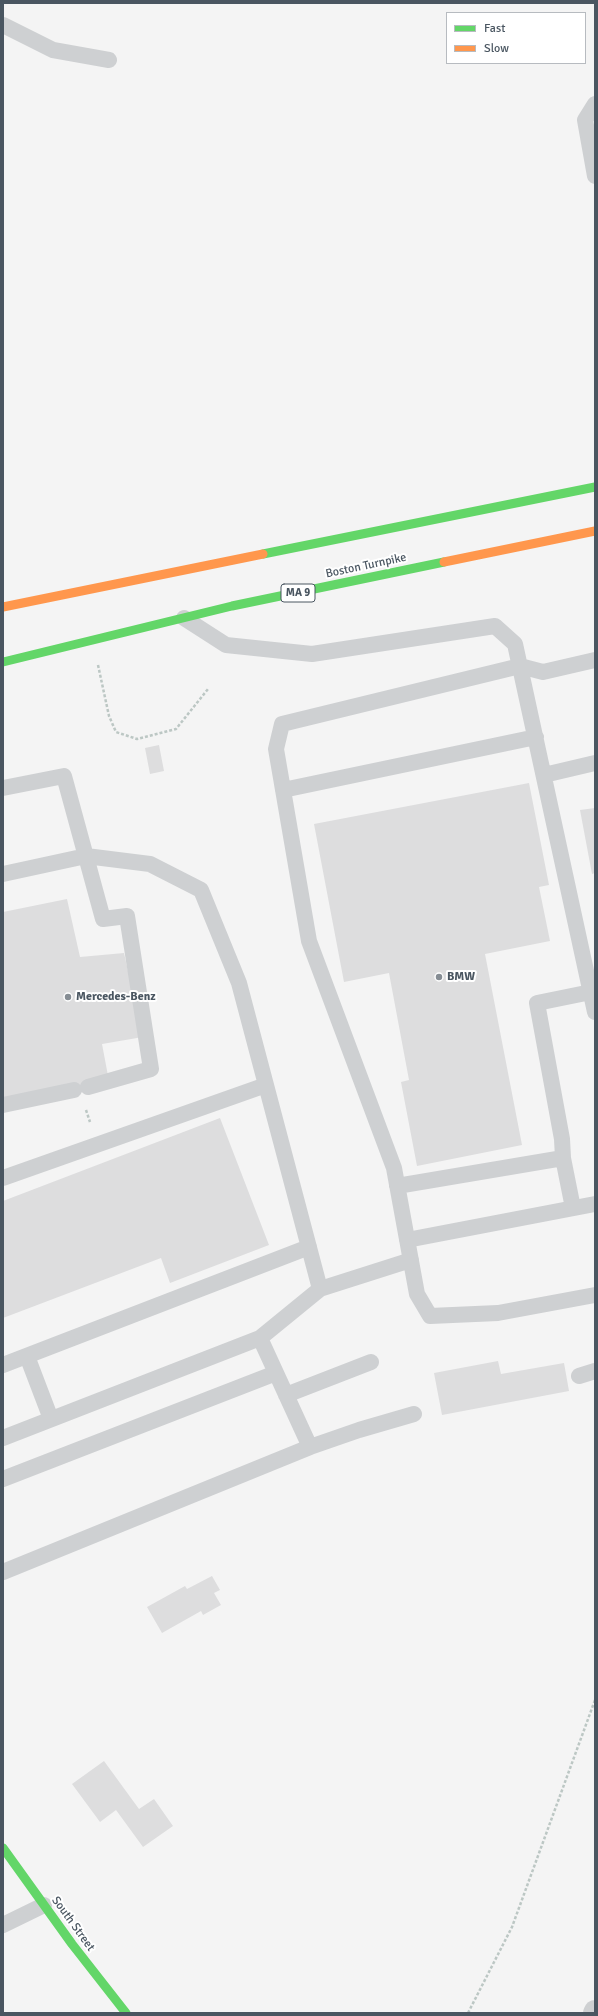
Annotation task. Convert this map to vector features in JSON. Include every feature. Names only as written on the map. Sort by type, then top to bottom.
[{"type":"main road","points":[[3,607],[595,487]]},
{"type":"main road","name":"Boston Turnpike","points":[[3,662],[240,605],[595,531]]},
{"type":"main road","name":"South Street","points":[[3,1848],[126,2013]]},
{"type":"lane","points":[[3,25],[53,50],[109,60]]},
{"type":"lane","points":[[595,104],[585,120],[595,176]]},
{"type":"lane","points":[[184,618],[226,645],[312,654],[495,626],[515,644],[595,1012]]},
{"type":"lane","points":[[595,660],[543,672],[520,666],[282,724],[276,750],[309,941],[394,1168],[417,1294],[430,1316],[498,1313],[595,1295]]},
{"type":"lane","points":[[284,790],[536,737]]},
{"type":"lane","points":[[544,775],[595,763]]},
{"type":"lane","points":[[3,788],[64,776],[103,919],[127,916],[151,1069],[81,1088],[3,1105]]},
{"type":"lane","points":[[3,874],[86,856],[150,864],[201,890],[239,983],[320,1289]]},
{"type":"lane","points":[[573,1208],[563,1158],[562,1139],[537,1003],[591,992]]},
{"type":"lane","points":[[3,1178],[266,1085]]},
{"type":"lane","points":[[397,1186],[563,1158]]},
{"type":"lane","points":[[407,1240],[595,1204]]},
{"type":"lane","points":[[3,1365],[309,1247]]},
{"type":"lane","points":[[3,1438],[260,1338],[320,1289],[411,1260]]},
{"type":"lane","points":[[260,1338],[310,1447]]},
{"type":"lane","points":[[27,1356],[50,1419]]},
{"type":"lane","points":[[286,1395],[371,1362]]},
{"type":"lane","points":[[579,1376],[595,1371]]},
{"type":"lane","points":[[3,1478],[276,1373]]},
{"type":"lane","points":[[3,1572],[310,1447],[359,1430],[414,1414]]},
{"type":"lane","points":[[3,1925],[44,1904]]},
{"type":"path","points":[[93,641],[109,716],[116,732],[137,739],[176,730],[208,689]]},
{"type":"path","points":[[86,1108],[95,1146]]},
{"type":"path","points":[[468,2013],[512,1927],[595,1700]]},
{"type":"building","points":[[159,745],[164,771],[150,774],[145,748]]},
{"type":"building","name":"BMW","points":[[529,783],[549,885],[539,887],[550,941],[485,954],[522,1145],[417,1166],[401,1082],[409,1080],[389,973],[344,982],[314,824]]},
{"type":"building","points":[[595,808],[595,873],[592,874],[580,810]]},
{"type":"building","name":"Mercedes-Benz","points":[[67,899],[80,957],[124,953],[143,1037],[102,1044],[109,1081],[3,1101],[3,912]]},
{"type":"building","points":[[220,1118],[269,1245],[170,1283],[161,1258],[3,1318],[3,1201]]},
{"type":"building","points":[[498,1361],[501,1374],[564,1363],[569,1391],[442,1415],[434,1373]]},
{"type":"building","points":[[212,1576],[220,1590],[214,1593],[221,1605],[203,1615],[201,1611],[162,1633],[147,1607],[185,1586],[187,1589]]},
{"type":"building","points":[[104,1761],[139,1809],[154,1799],[173,1826],[143,1847],[116,1810],[100,1822],[72,1784]]},
{"type":"traffic: fast","points":[[263,554],[595,487]]},
{"type":"traffic: fast","points":[[3,662],[232,606],[444,562]]},
{"type":"traffic: fast","points":[[3,1848],[72,1944],[126,2013]]},
{"type":"traffic: slow","points":[[444,562],[595,531]]},
{"type":"traffic: slow","points":[[3,607],[263,554]]},
{"type":"place","name":"BMW","points":[[439,977]]},
{"type":"place","name":"Mercedes-Benz","points":[[68,997]]}]
